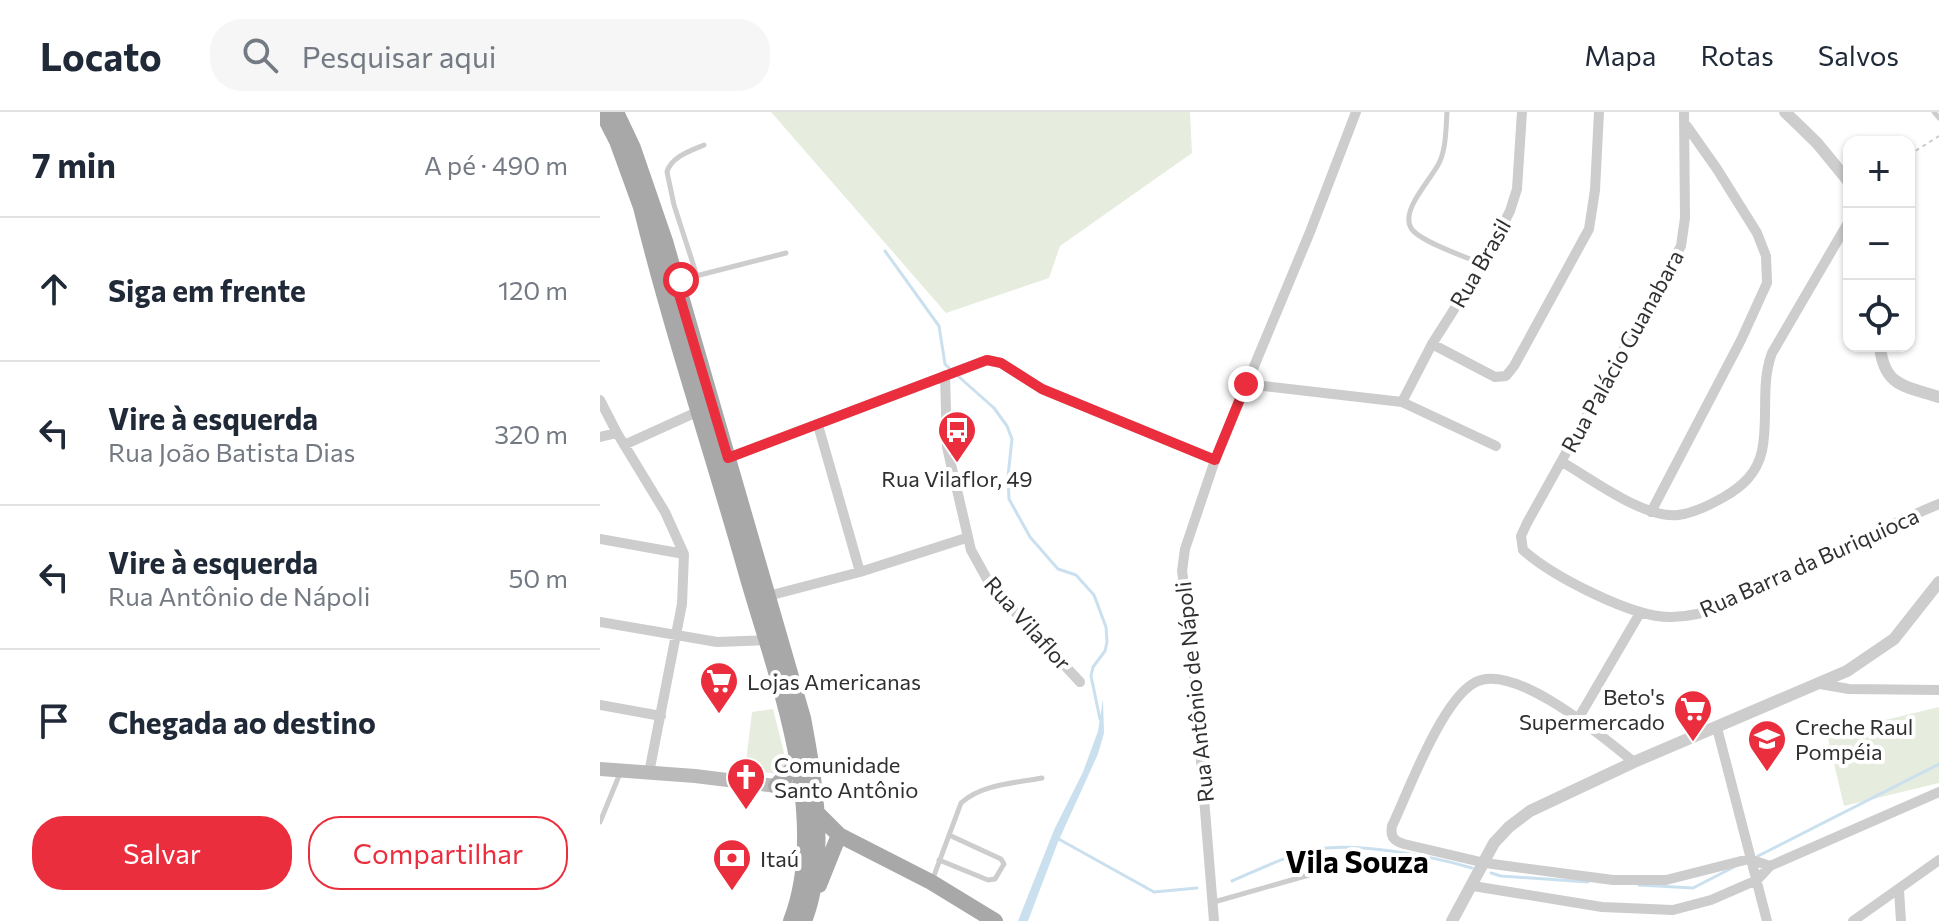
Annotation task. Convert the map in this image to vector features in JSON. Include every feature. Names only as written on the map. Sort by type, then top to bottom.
[{"type":"main road","points":[[602,112],[617,141],[641,207],[699,411],[722,461],[729,511],[806,732],[816,813],[815,875],[806,915]]},
{"type":"main road","points":[[616,112],[645,178],[722,461],[768,596],[773,640],[794,737],[800,789],[804,871],[791,921]]},
{"type":"main road","points":[[729,511],[742,533],[758,585],[768,596]]},
{"type":"main road","points":[[776,786],[798,763]]},
{"type":"main road","points":[[600,769],[800,789],[816,813],[839,835],[931,882],[995,921]]},
{"type":"main road","points":[[806,915],[839,835]]},
{"type":"street","name":"Rua Antônio de Nápoli","points":[[1214,921],[1190,625],[1182,571],[1188,537],[1215,460],[1356,112]]},
{"type":"street","name":"Rua Brasil","points":[[1402,402],[1432,344],[1483,264],[1510,211],[1517,189],[1522,112]]},
{"type":"street","points":[[1432,344],[1495,377],[1506,376],[1514,366],[1589,229],[1595,190],[1599,112]]},
{"type":"street","points":[[1785,112],[1817,143],[1843,175]]},
{"type":"street","points":[[1651,512],[1741,340],[1767,283],[1766,256],[1757,233],[1684,118]]},
{"type":"street","name":"Rua Palácio Guanabara","points":[[1522,532],[1681,246],[1685,218],[1684,118]]},
{"type":"street","points":[[1562,462],[1651,512],[1676,515],[1703,508],[1736,490],[1754,470],[1763,447],[1765,375],[1772,353],[1843,231]]},
{"type":"street","points":[[1881,352],[1886,373],[1894,382],[1939,397]]},
{"type":"street","points":[[722,461],[987,360],[1001,363],[1042,389],[1215,460]]},
{"type":"street","name":"Rua Vilaflor","points":[[947,374],[947,447],[966,538],[987,579],[1080,682]]},
{"type":"street","points":[[1246,384],[1402,402],[1496,446]]},
{"type":"street","points":[[600,400],[665,512],[684,554],[685,579],[677,637],[649,773]]},
{"type":"street","points":[[624,445],[699,411]]},
{"type":"street","points":[[818,425],[860,572]]},
{"type":"street","points":[[600,437],[617,433]]},
{"type":"street","name":"Rua Barra da Buriquioca","points":[[1522,532],[1521,545],[1528,554],[1584,588],[1640,613],[1686,616],[1726,605],[1939,504]]},
{"type":"street","points":[[768,596],[860,572],[966,538]]},
{"type":"street","points":[[600,539],[684,554]]},
{"type":"street","points":[[1452,921],[1494,843],[1530,811],[1634,762],[1820,684],[1870,657],[1894,639],[1939,582]]},
{"type":"street","points":[[1578,719],[1640,613]]},
{"type":"street","points":[[600,622],[717,642],[773,640]]},
{"type":"street","points":[[1634,762],[1578,719],[1510,681],[1485,678],[1454,701],[1446,713],[1392,826],[1394,840],[1485,863],[1575,876],[1641,881],[1679,877],[1749,859],[1770,866]]},
{"type":"street","points":[[1820,684],[1849,689],[1939,690]]},
{"type":"street","points":[[600,705],[661,716]]},
{"type":"street","points":[[1717,728],[1767,921]]},
{"type":"street","points":[[1473,886],[1602,907],[1651,911],[1692,907],[1757,880],[1770,866],[1939,792]]},
{"type":"street","points":[[1853,921],[1939,860]]},
{"type":"street","points":[[1899,890],[1901,921]]},
{"type":"lane","points":[[1447,112],[1440,161],[1414,202],[1409,222],[1411,228],[1424,238],[1483,264]]},
{"type":"lane","points":[[1934,112],[1939,118]]},
{"type":"lane","points":[[697,276],[681,231],[667,172],[674,160],[704,145]]},
{"type":"lane","points":[[675,281],[786,253]]},
{"type":"lane","points":[[600,822],[621,770]]},
{"type":"lane","points":[[931,882],[961,803],[967,797],[977,791],[1042,778]]},
{"type":"lane","points":[[939,860],[988,880],[995,879],[1004,864],[1001,859],[949,835]]},
{"type":"lane","points":[[1213,902],[1309,875]]},
{"type":"path","points":[[1915,151],[1939,136]]},
{"type":"green space","points":[[771,112],[1190,112],[1192,153],[1060,246],[1049,278],[946,313]]},
{"type":"green space","points":[[1939,707],[1939,783],[1844,806],[1827,734]]},
{"type":"green space","points":[[773,709],[785,757],[785,772],[745,770],[752,712]]},
{"type":"water","points":[[1103,699],[1104,733],[1098,754],[1058,842],[1028,921],[1018,921],[1054,830],[1083,772],[1098,731]]},
{"type":"waterway","points":[[885,251],[939,326],[945,364],[952,371]]},
{"type":"waterway","points":[[958,376],[994,408],[1007,426],[1012,439],[1009,499],[1030,537],[1058,569],[1076,575],[1094,595],[1106,627],[1107,642],[1091,676],[1100,719]]},
{"type":"waterway","points":[[1758,856],[1939,764]]},
{"type":"waterway","points":[[1055,837],[1154,892],[1197,888]]},
{"type":"waterway","points":[[1232,881],[1292,856],[1330,848],[1392,851],[1472,868]]},
{"type":"waterway","points":[[1639,885],[1693,888],[1734,867]]},
{"type":"waterway","points":[[1491,873],[1588,882]]},
{"type":"place","name":"Rua Vilaflor, 49","points":[[957,464]]},
{"type":"place","name":"Lojas Americanas","points":[[719,715]]},
{"type":"place","name":"Beto's Supermercado","points":[[1693,743]]},
{"type":"place","name":"Creche Raul Pompéia","points":[[1767,773]]},
{"type":"place","name":"Comunidade Santo Antônio","points":[[746,811]]},
{"type":"place","name":"Itaú","points":[[732,892]]},
{"type":"district","name":"Vila Souza","points":[[1357,860]]},
{"type":"route","points":[[681,280],[675,281],[728,458],[978,362],[994,360],[1042,389],[1215,460],[1246,384]]}]
